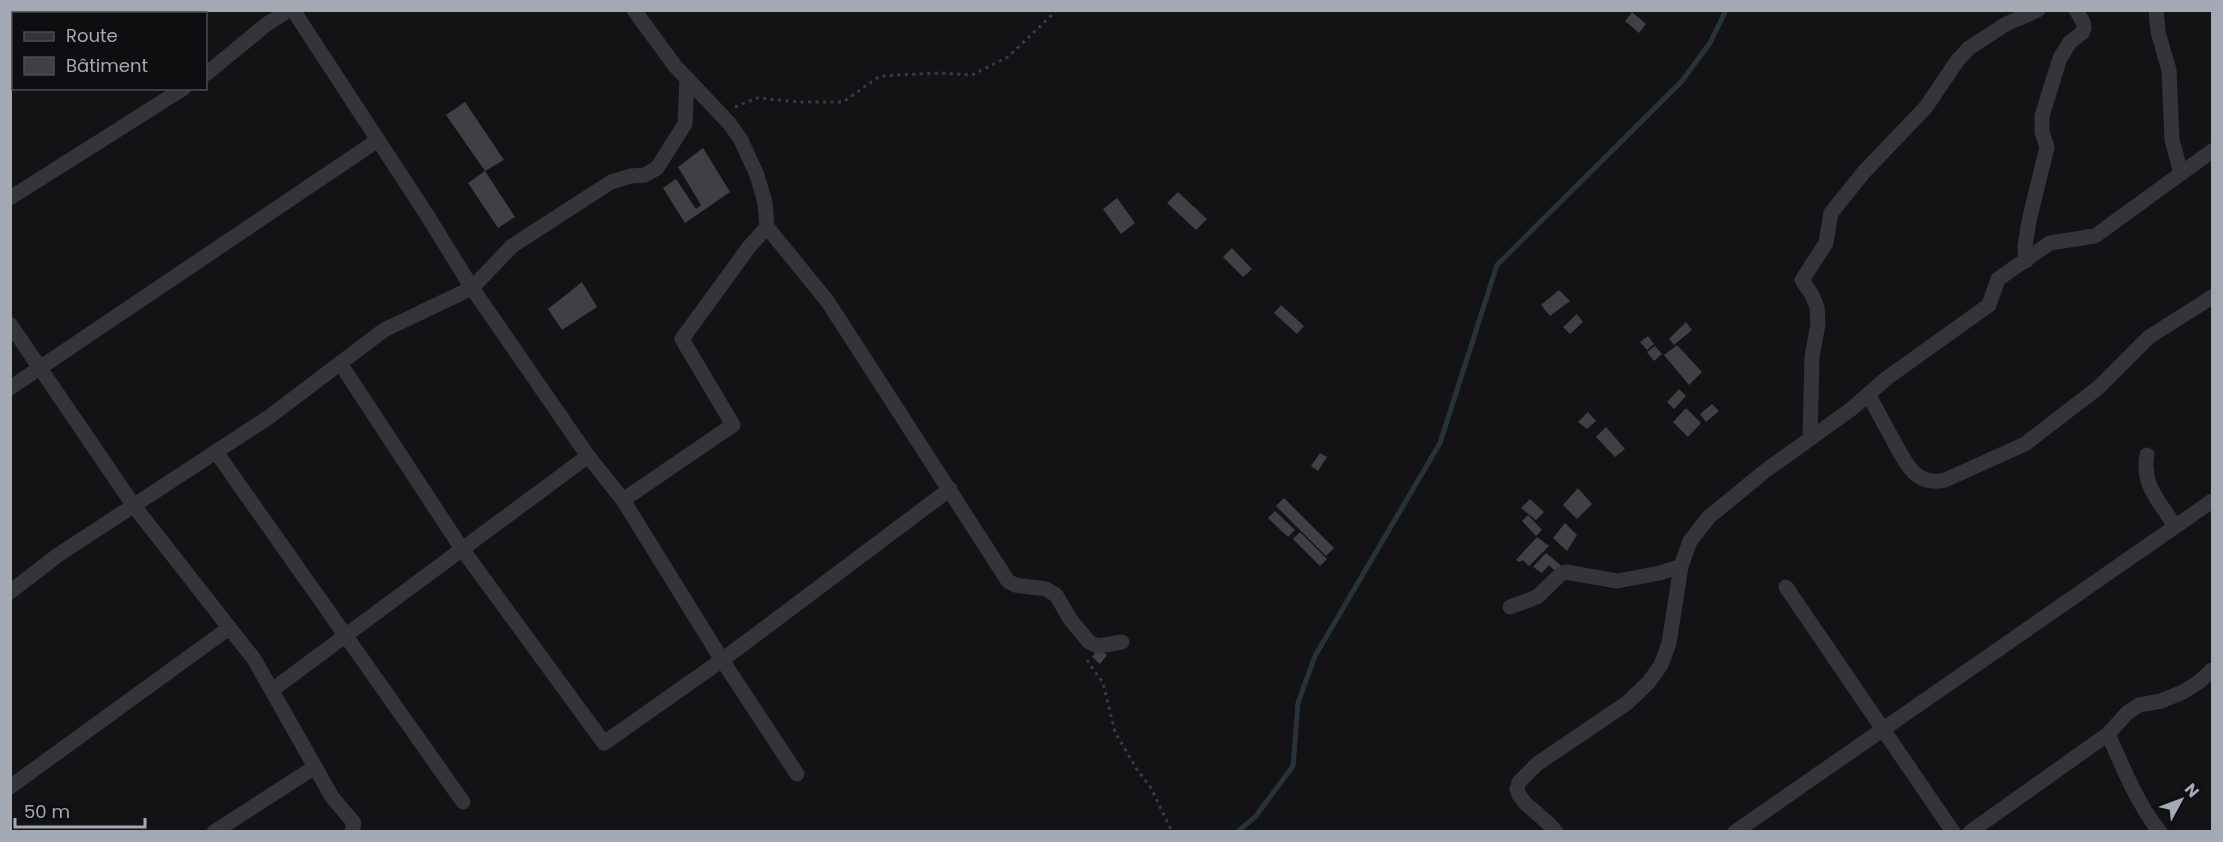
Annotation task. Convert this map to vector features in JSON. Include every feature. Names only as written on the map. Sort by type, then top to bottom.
[{"type":"street","points":[[207,73],[267,24],[291,10],[378,140],[472,288],[588,456],[623,500],[722,660],[797,774]]},
{"type":"street","points":[[633,10],[656,42],[720,113],[741,140],[758,175],[765,202],[767,227],[828,302],[1008,581],[1015,585],[1046,589],[1056,595],[1070,620],[1089,642],[1098,646],[1122,642]]},
{"type":"street","points":[[1810,438],[1812,357],[1818,324],[1817,307],[1802,280],[1826,243],[1831,213],[1864,172],[1926,107],[1943,80],[1969,48],[2006,24],[2038,10]]},
{"type":"street","points":[[2026,261],[2025,246],[2030,214],[2048,147],[2042,132],[2042,116],[2060,58],[2070,42],[2082,33],[2084,28],[2076,10]]},
{"type":"street","points":[[2156,10],[2158,32],[2169,69],[2172,140],[2181,173]]},
{"type":"street","points":[[10,592],[58,555],[269,417],[384,330],[472,288],[512,246],[565,211],[611,182],[630,176],[645,175],[657,168],[685,124],[687,79]]},
{"type":"street","points":[[10,198],[181,90]]},
{"type":"street","points":[[10,388],[378,140]]},
{"type":"street","points":[[1556,831],[1519,795],[1517,789],[1519,782],[1537,764],[1628,703],[1649,682],[1661,665],[1669,643],[1681,566],[1690,541],[1709,517],[1765,471],[1850,410],[1887,378],[1989,305],[1998,279],[2050,243],[2096,236],[2212,151]]},
{"type":"street","points":[[623,500],[733,424],[682,339],[749,247],[767,227]]},
{"type":"street","points":[[1868,394],[1900,457],[1910,470],[1918,477],[1932,481],[1945,480],[2025,444],[2099,387],[2149,337],[2212,297]]},
{"type":"street","points":[[10,324],[134,506],[254,659],[332,798],[354,823],[352,831]]},
{"type":"street","points":[[339,363],[462,549],[604,743],[722,660],[950,489]]},
{"type":"street","points":[[216,452],[463,802]]},
{"type":"street","points":[[2147,455],[2145,467],[2147,483],[2175,526]]},
{"type":"street","points":[[272,690],[588,456]]},
{"type":"street","points":[[1735,831],[2212,501]]},
{"type":"street","points":[[1510,608],[1537,597],[1566,572],[1617,581],[1660,573],[1681,566]]},
{"type":"street","points":[[1786,586],[1953,831]]},
{"type":"street","points":[[10,787],[228,628]]},
{"type":"street","points":[[1970,831],[2108,734],[2127,713],[2139,705],[2161,701],[2183,692],[2212,670]]},
{"type":"street","points":[[2108,734],[2129,782],[2151,821],[2160,831]]},
{"type":"street","points":[[214,831],[315,767]]},
{"type":"path","points":[[720,113],[757,98],[800,102],[843,102],[880,76],[939,73],[972,75],[1008,57],[1057,10]]},
{"type":"path","points":[[1089,642],[1084,655],[1103,683],[1115,732],[1136,768],[1151,788],[1172,831]]},
{"type":"building","points":[[1632,12],[1646,24],[1639,33],[1625,21]]},
{"type":"building","points":[[465,102],[504,160],[485,171],[446,115]]},
{"type":"building","points":[[703,148],[730,192],[685,223],[663,188],[676,179],[696,209],[701,205],[678,167]]},
{"type":"building","points":[[485,171],[515,217],[498,228],[468,183]]},
{"type":"building","points":[[1178,192],[1207,219],[1196,230],[1167,203]]},
{"type":"building","points":[[1117,198],[1135,223],[1121,234],[1103,209]]},
{"type":"building","points":[[1232,248],[1252,269],[1243,277],[1223,257]]},
{"type":"building","points":[[582,282],[597,307],[562,330],[548,309]]},
{"type":"building","points":[[1559,290],[1570,301],[1550,316],[1541,305]]},
{"type":"building","points":[[1281,305],[1304,326],[1297,334],[1274,313]]},
{"type":"building","points":[[1577,314],[1583,322],[1570,334],[1563,327]]},
{"type":"building","points":[[1686,322],[1692,330],[1674,345],[1669,339]]},
{"type":"building","points":[[1648,336],[1654,344],[1647,350],[1640,342]]},
{"type":"building","points":[[1677,345],[1702,372],[1689,385],[1664,355]]},
{"type":"building","points":[[1655,346],[1662,354],[1654,361],[1647,352]]},
{"type":"building","points":[[1679,389],[1686,396],[1674,409],[1667,402]]},
{"type":"building","points":[[1712,404],[1719,411],[1706,422],[1700,414]]},
{"type":"building","points":[[1686,408],[1701,423],[1688,437],[1673,422]]},
{"type":"building","points":[[1588,412],[1596,421],[1587,429],[1578,422]]},
{"type":"building","points":[[1606,427],[1625,449],[1615,457],[1596,437]]},
{"type":"building","points":[[1320,453],[1327,457],[1318,471],[1311,466]]},
{"type":"building","points":[[1578,488],[1592,504],[1577,519],[1563,505]]},
{"type":"building","points":[[1284,498],[1334,548],[1326,556],[1276,506]]},
{"type":"building","points":[[1530,499],[1544,512],[1536,520],[1521,508]]},
{"type":"building","points":[[1275,511],[1295,530],[1288,537],[1268,518]]},
{"type":"building","points":[[1528,515],[1542,530],[1536,536],[1522,521]]},
{"type":"building","points":[[1565,523],[1577,535],[1567,551],[1553,538]]},
{"type":"building","points":[[1300,532],[1327,559],[1320,566],[1293,539]]},
{"type":"building","points":[[1537,537],[1549,546],[1529,566],[1523,560],[1519,562],[1516,560]]},
{"type":"building","points":[[1546,553],[1563,567],[1557,573],[1549,565],[1542,573],[1533,567]]},
{"type":"building","points":[[1099,648],[1107,655],[1100,664],[1092,657]]},
{"type":"waterway","points":[[1237,832],[1255,817],[1293,766],[1298,703],[1315,656],[1440,443],[1497,265],[1682,81],[1710,43],[1726,10]]}]
